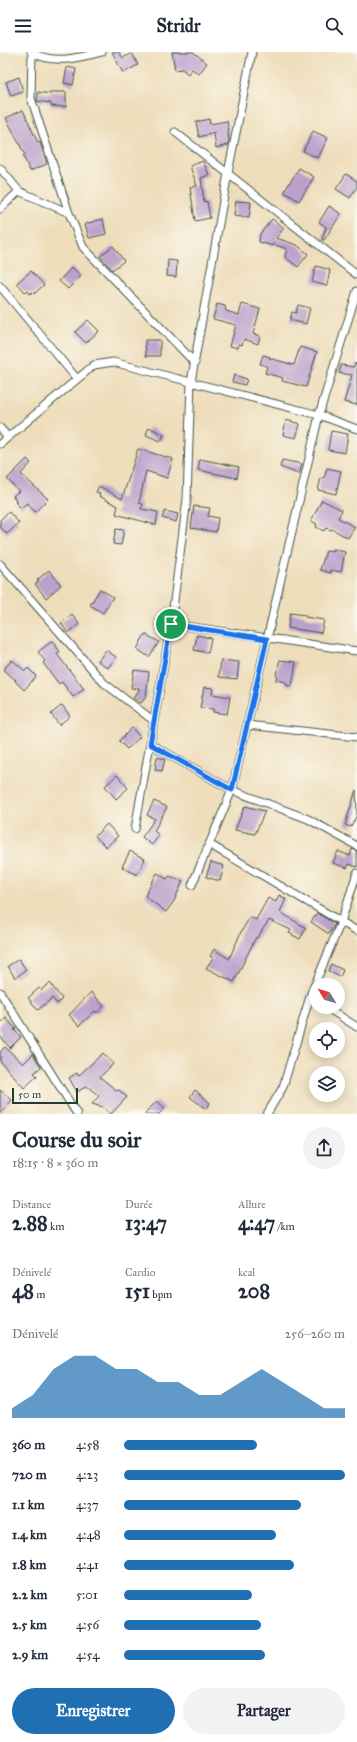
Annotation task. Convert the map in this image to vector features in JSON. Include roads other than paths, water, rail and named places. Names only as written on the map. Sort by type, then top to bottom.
[{"type":"street","points":[[102,52],[73,59],[48,60],[32,53],[31,98],[69,213],[83,247],[195,363]]},
{"type":"street","points":[[135,829],[171,624],[187,499],[191,382],[228,174],[252,52]]},
{"type":"street","points":[[175,132],[357,275]]},
{"type":"street","points":[[0,168],[19,191],[69,213]]},
{"type":"street","points":[[0,209],[19,191]]},
{"type":"street","points":[[0,286],[77,379]]},
{"type":"street","points":[[192,885],[232,790],[319,415],[357,292]]},
{"type":"street","points":[[0,444],[94,365],[113,362],[319,415],[357,429]]},
{"type":"street","points":[[0,428],[8,437]]},
{"type":"street","points":[[0,564],[104,683],[154,721]]},
{"type":"street","points":[[171,624],[357,651]]},
{"type":"street","points":[[247,725],[357,737]]},
{"type":"street","points":[[150,744],[232,790],[308,818],[357,846]]},
{"type":"street","points":[[209,844],[357,932]]},
{"type":"street","points":[[320,978],[357,873]]},
{"type":"street","points":[[0,992],[77,1114]]},
{"type":"street","points":[[267,1114],[284,1087],[309,1010]]},
{"type":"street","points":[[337,1014],[357,1027]]}]
